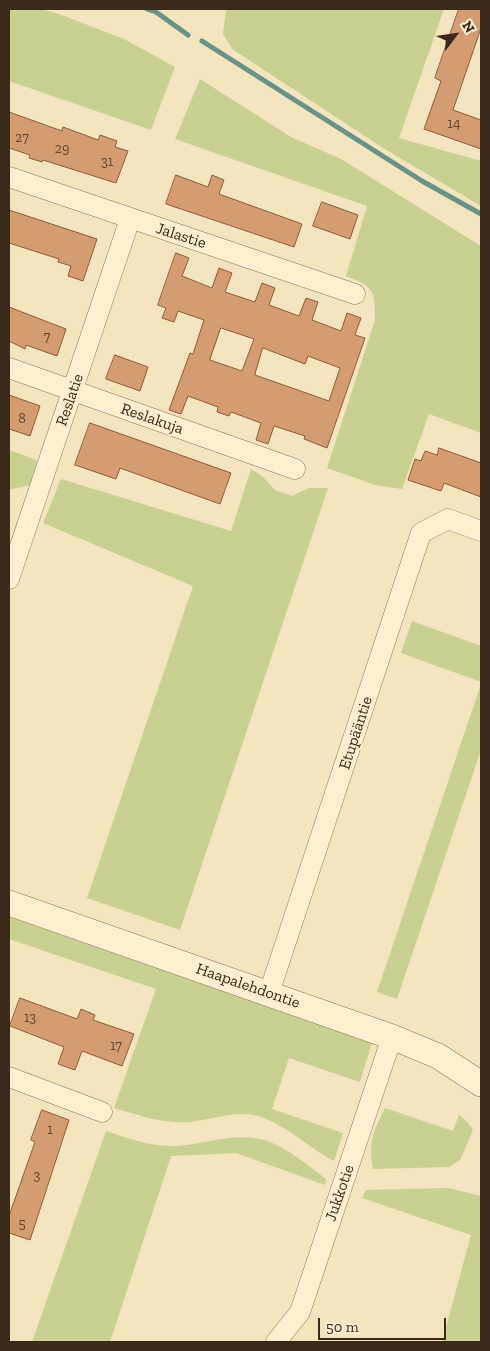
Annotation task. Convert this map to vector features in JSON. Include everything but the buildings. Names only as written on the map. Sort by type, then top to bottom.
[{"type":"street","name":"Jalastie","points":[[9,177],[355,294]]},
{"type":"street","name":"Reslatie","points":[[9,579],[74,391],[130,219]]},
{"type":"street","name":"Reslakuja","points":[[9,368],[294,469]]},
{"type":"street","name":"Etupääntie","points":[[268,993],[421,533],[448,519],[481,531]]},
{"type":"street","name":"Haapalehdontie","points":[[9,903],[392,1037],[438,1056],[480,1080]]},
{"type":"street","name":"Jukkotie","points":[[276,1342],[300,1312],[392,1037]]},
{"type":"street","points":[[9,1077],[102,1112]]},
{"type":"green space","points":[[9,9],[40,9],[59,14],[124,39],[175,67],[151,130],[9,81]]},
{"type":"green space","points":[[226,9],[444,9],[399,138],[481,161],[481,206],[383,148],[232,49],[223,34]]},
{"type":"green space","points":[[200,79],[291,137],[341,159],[481,246],[481,433],[429,414],[402,489],[375,485],[327,468],[375,320],[371,291],[362,283],[346,276],[367,206],[175,139]]},
{"type":"green space","points":[[9,450],[37,460],[30,485],[9,490]]},
{"type":"green space","points":[[251,469],[262,476],[275,490],[292,496],[309,488],[328,488],[180,930],[87,898],[193,586],[43,523],[61,479],[231,531]]},
{"type":"green space","points":[[412,621],[481,646],[481,682],[401,653]]},
{"type":"green space","points":[[481,684],[481,750],[397,999],[377,992]]},
{"type":"green space","points":[[9,917],[372,1043],[360,1082],[289,1058],[272,1109],[343,1133],[334,1161],[275,1123],[254,1115],[238,1114],[189,1122],[170,1122],[114,1108],[156,989],[9,939]]},
{"type":"green space","points":[[385,1108],[453,1131],[459,1115],[473,1130],[460,1160],[449,1167],[373,1169],[371,1151],[373,1137]]},
{"type":"green space","points":[[106,1131],[141,1142],[168,1146],[243,1137],[264,1140],[281,1147],[304,1162],[326,1179],[325,1185],[236,1153],[171,1156],[110,1342],[32,1342]]},
{"type":"green space","points":[[449,1188],[481,1196],[481,1342],[442,1342],[471,1235],[362,1198],[366,1190]]},
{"type":"waterway","points":[[147,9],[156,12],[188,35]]},
{"type":"waterway","points":[[202,41],[422,181],[481,214]]}]
